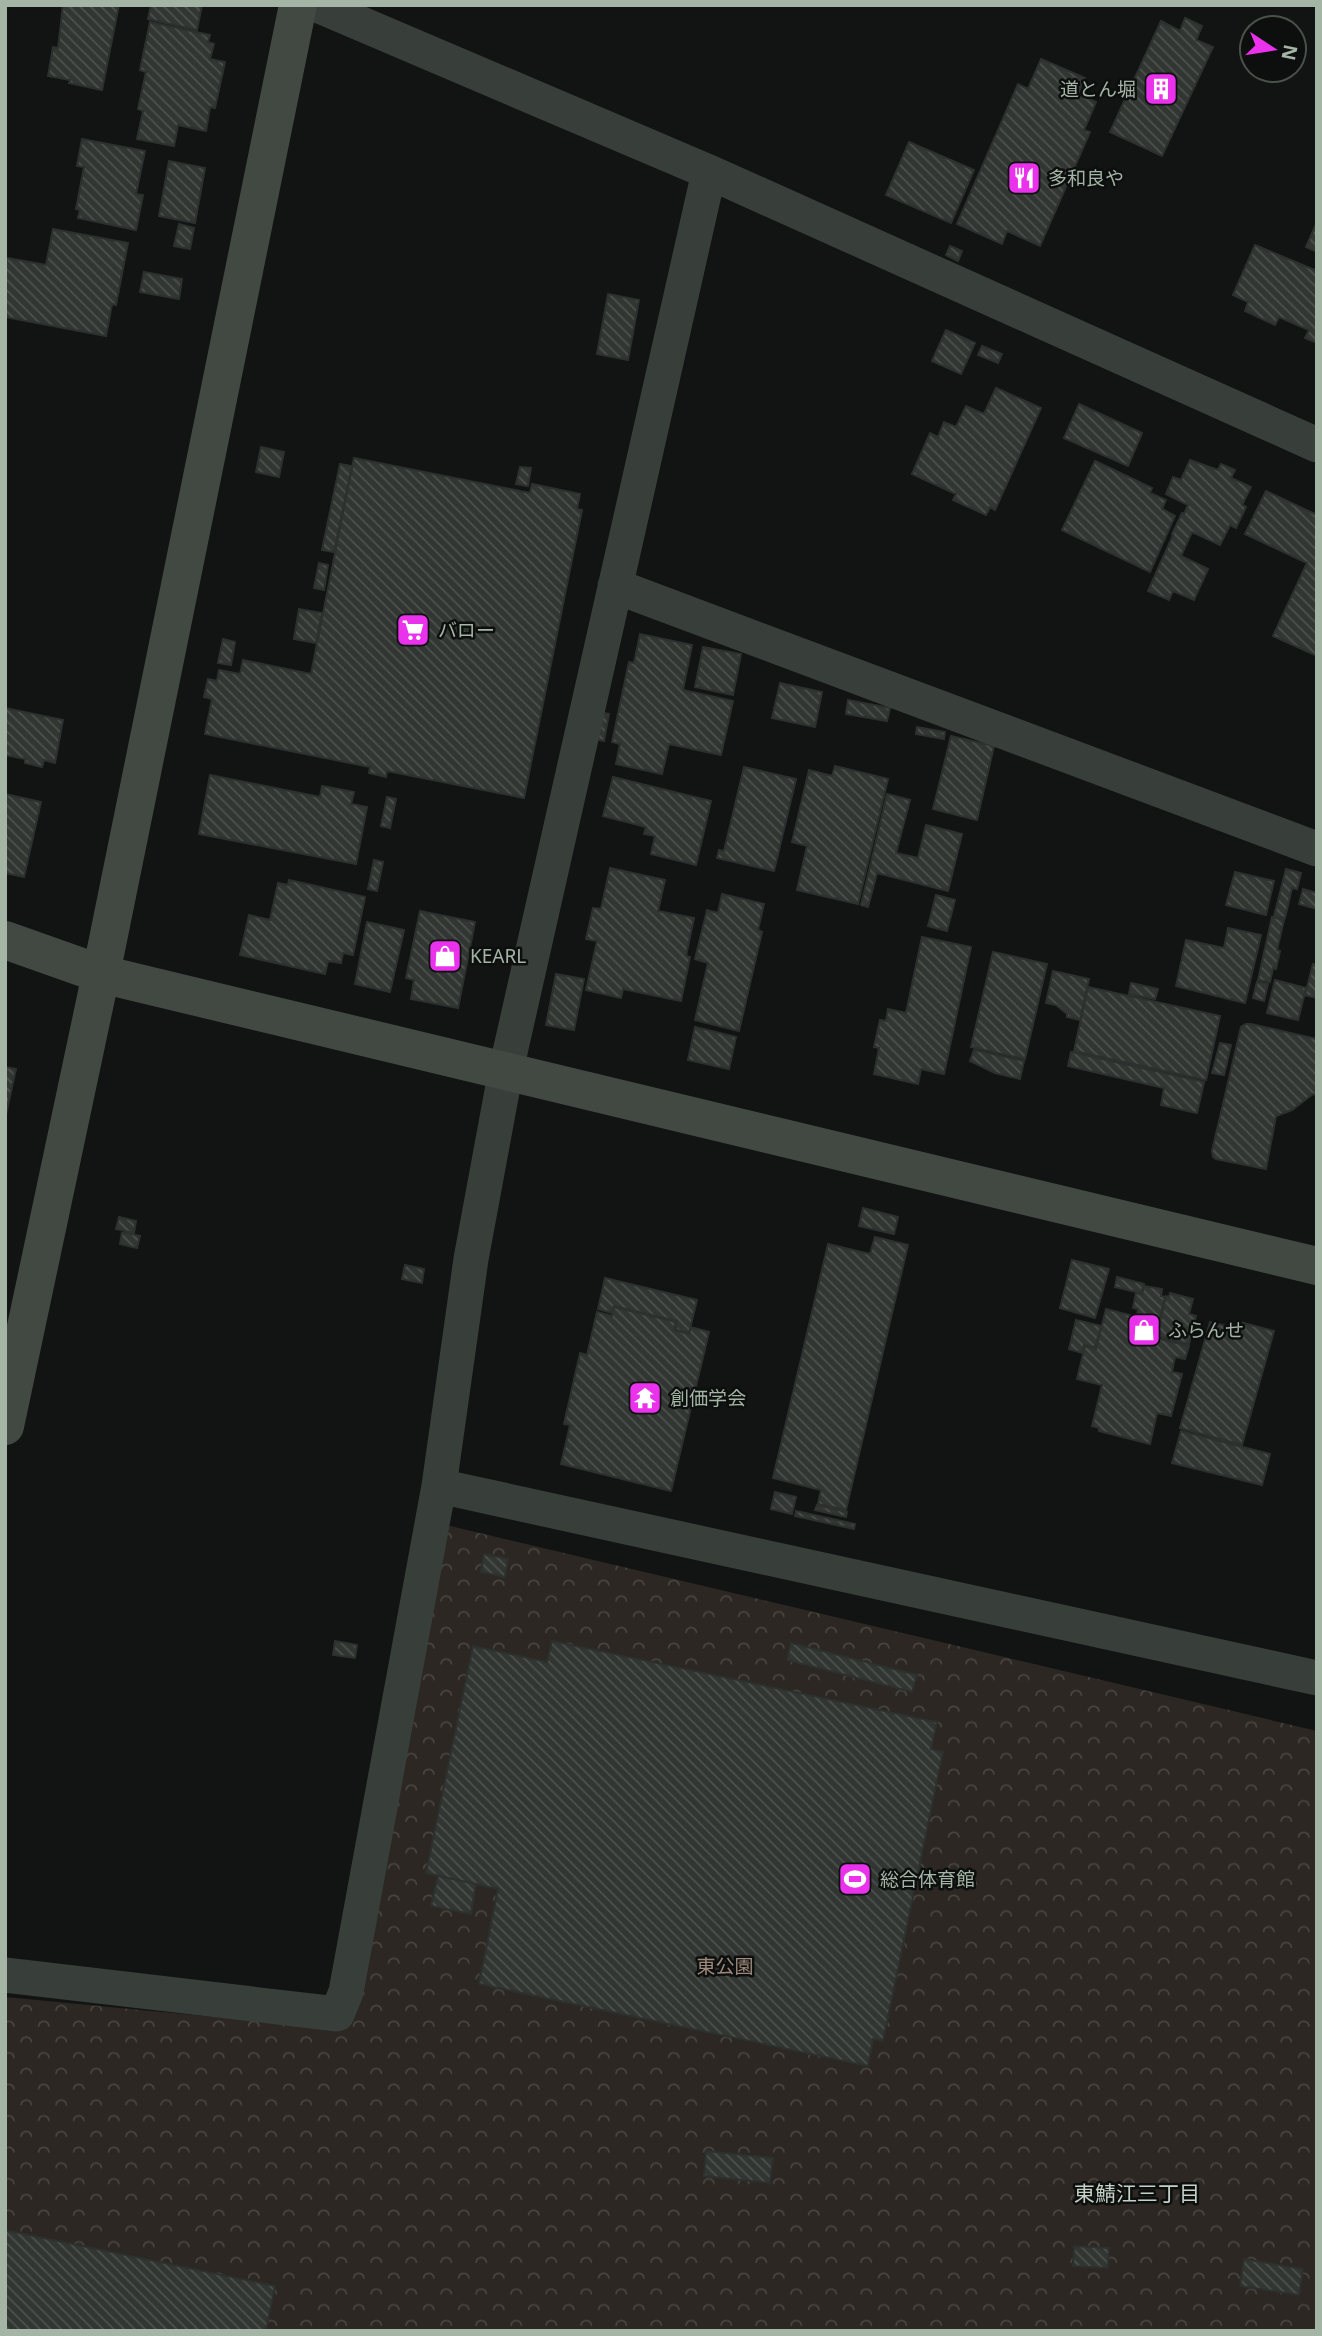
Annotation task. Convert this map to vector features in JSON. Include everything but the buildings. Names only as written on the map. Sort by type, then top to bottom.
[{"type":"street","points":[[5,1426],[101,974],[298,5]]},
{"type":"street","points":[[317,5],[709,173],[1317,445]]},
{"type":"street","points":[[5,1975],[337,2014],[346,1992],[439,1486],[471,1259],[506,1070],[709,173]]},
{"type":"street","points":[[615,586],[1317,849]]},
{"type":"street","points":[[5,940],[101,974],[1317,1266]]},
{"type":"street","points":[[439,1486],[1316,1670]]},
{"type":"green space","name":"東公園","points":[[446,1525],[1317,1731],[1317,2331],[5,2331],[5,1997],[339,2029]]},
{"type":"place","name":"道とん堀","points":[[1161,89]]},
{"type":"place","name":"多和良や","points":[[1024,178]]},
{"type":"place","name":"バロー","points":[[413,630]]},
{"type":"place","name":"KEARL","points":[[445,956]]},
{"type":"place","name":"ふらんせ","points":[[1144,1330]]},
{"type":"place","name":"創価学会","points":[[645,1398]]},
{"type":"place","name":"総合体育館","points":[[855,1879]]},
{"type":"district","name":"東鯖江三丁目","points":[[1137,2193]]}]
